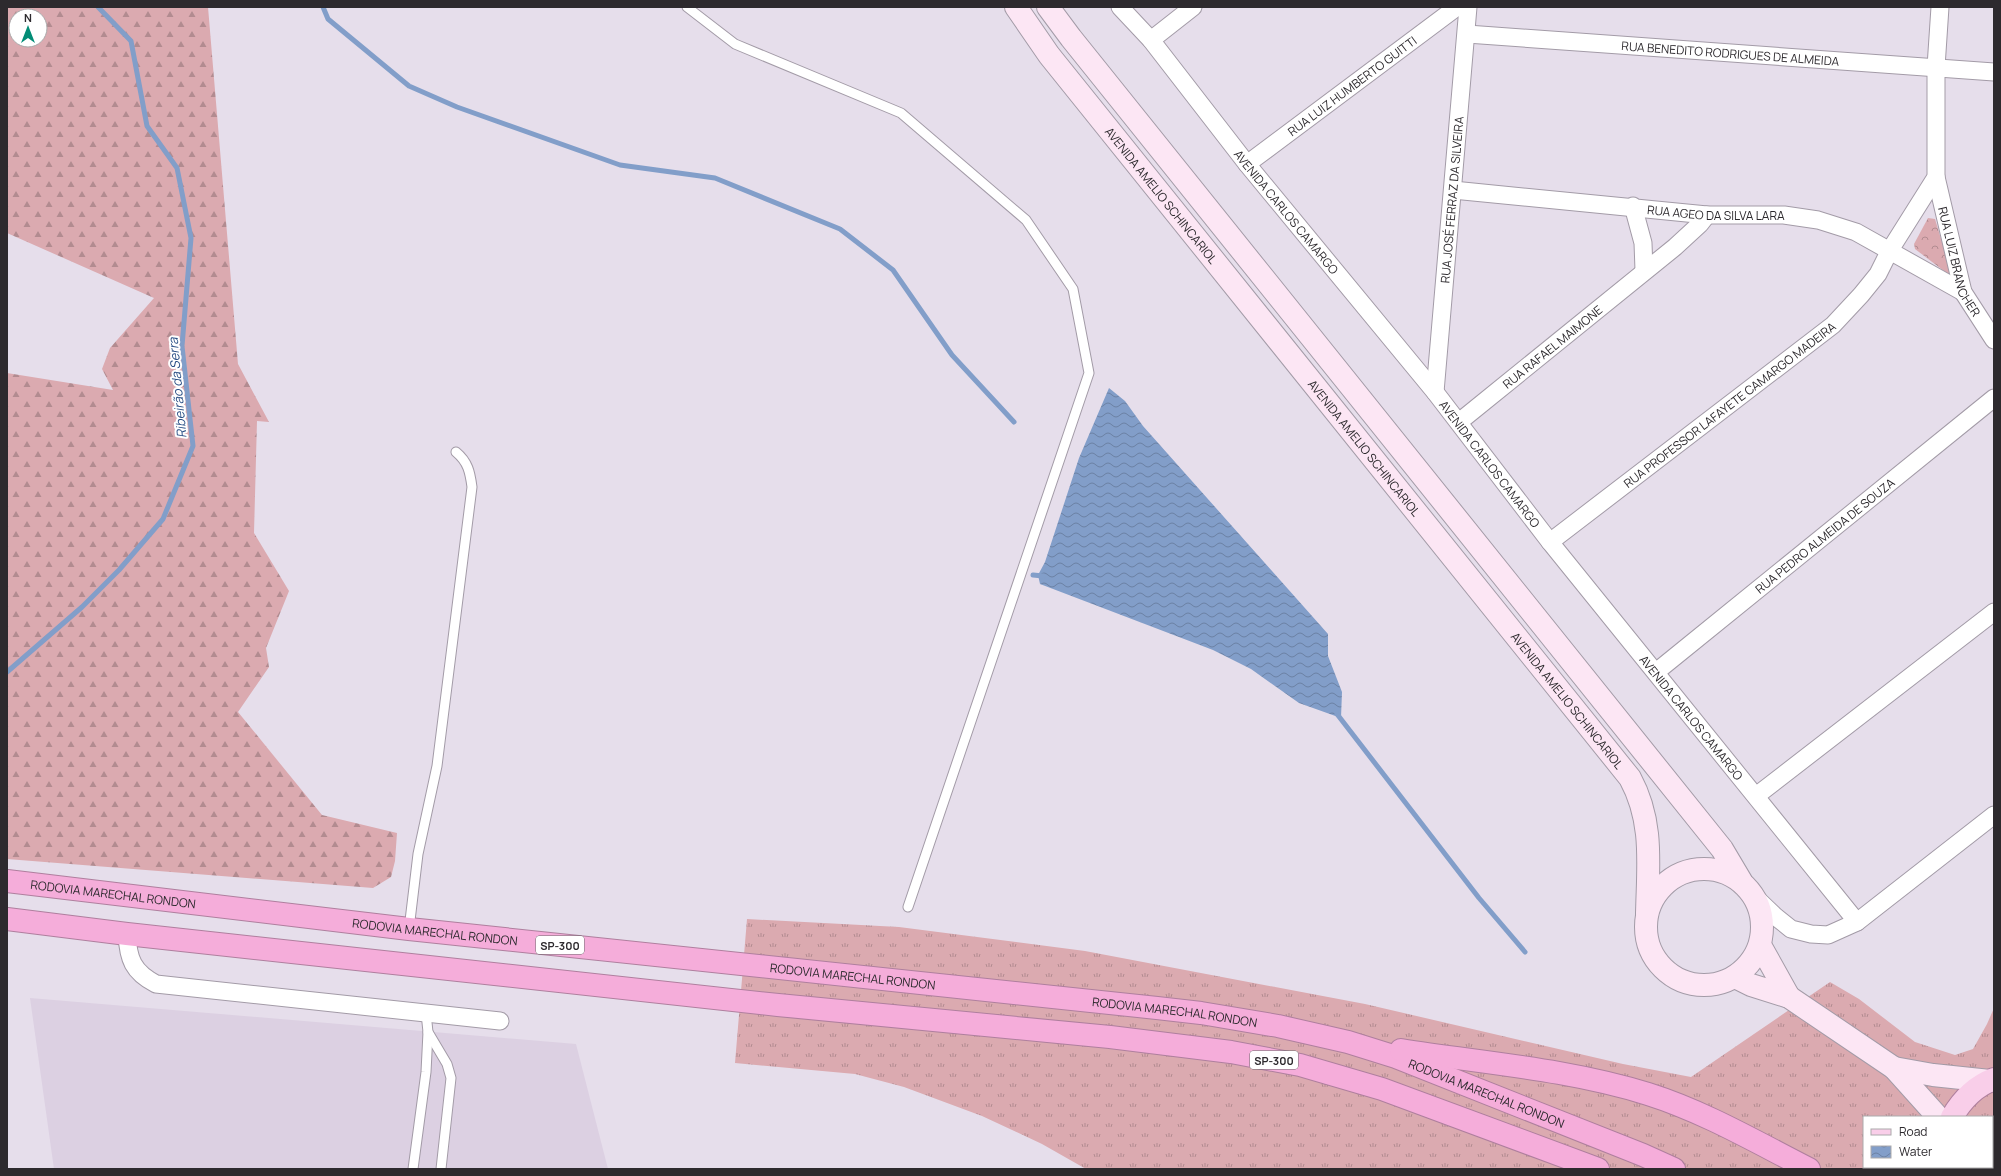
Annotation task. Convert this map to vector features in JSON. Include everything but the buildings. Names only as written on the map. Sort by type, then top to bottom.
[{"type":"highway","name":"RODOVIA MARECHAL RONDON","points":[[7,881],[409,929],[1194,1012],[1278,1026],[1348,1042],[1396,1057],[1643,1155],[1674,1169]]},
{"type":"highway","name":"SP-300","points":[[7,919],[127,934],[927,1021],[1110,1037],[1231,1052],[1300,1065],[1382,1089],[1598,1169]]},
{"type":"highway","points":[[1348,1042],[1545,1071],[1592,1080],[1647,1094],[1691,1109],[1809,1169]]},
{"type":"main road","name":"AVENIDA AMELIO SCHINCARIOL","points":[[1016,7],[1054,61],[1630,778],[1641,801],[1647,828],[1647,914]]},
{"type":"main road","points":[[1048,7],[1076,45],[1722,849],[1748,889],[1761,912],[1763,928],[1760,945],[1754,958],[1746,968],[1735,977],[1719,984],[1702,985],[1685,982],[1670,974],[1658,963],[1649,948],[1646,931],[1647,914],[1653,898],[1664,885],[1677,875],[1693,870],[1710,869],[1726,873],[1748,889]]},
{"type":"main road","points":[[1760,945],[1789,997]]},
{"type":"main road","points":[[1735,977],[1751,986],[1789,997],[1894,1068],[1937,1116]]},
{"type":"main road","points":[[1894,1068],[1933,1075],[1992,1080]]},
{"type":"main road","points":[[1953,1116],[1968,1095],[1992,1080]]},
{"type":"street","name":"AVENIDA CARLOS CAMARGO","points":[[1120,7],[1151,40],[1247,164],[1435,392],[1550,542],[1857,922]]},
{"type":"street","points":[[1151,40],[1193,7]]},
{"type":"street","name":"RUA LUIZ HUMBERTO GUITTI","points":[[1247,164],[1456,7]]},
{"type":"street","name":"RUA JOSÉ FERRAZ DA SILVEIRA","points":[[1435,392],[1467,34],[1468,7]]},
{"type":"street","name":"RUA LUIZ BRANCHER","points":[[1940,7],[1936,67],[1936,177],[1963,292],[1994,340]]},
{"type":"street","name":"RUA BENEDITO RODRIGUES DE ALMEIDA","points":[[1467,34],[1994,72]]},
{"type":"street","name":"RUA LUIZ BRANCHER","points":[[1890,250],[1936,177]]},
{"type":"street","name":"RUA AGEO DA SILVA LARA","points":[[1453,190],[1633,206],[1707,215],[1784,215],[1818,220],[1856,232],[1963,292]]},
{"type":"street","points":[[1633,206],[1643,243],[1644,270]]},
{"type":"street","name":"RUA RAFAEL MAIMONE","points":[[1458,422],[1691,233],[1707,215]]},
{"type":"street","name":"RUA PROFESSOR LAFAYETE CAMARGO MADEIRA","points":[[1550,542],[1833,325],[1878,274],[1890,250]]},
{"type":"street","name":"RUA PEDRO ALMEIDA DE SOUZA","points":[[1656,672],[1994,398]]},
{"type":"street","points":[[1756,796],[1994,612]]},
{"type":"street","points":[[1748,889],[1776,917],[1791,928],[1810,934],[1828,935],[1857,922],[1994,815]]},
{"type":"street","points":[[127,934],[128,951],[133,964],[143,977],[156,984],[500,1021]]},
{"type":"lane","points":[[687,7],[735,44],[902,113],[1026,220],[1074,289],[1089,373],[908,907]]},
{"type":"lane","points":[[409,929],[418,854],[437,766],[472,487],[470,472],[464,459],[456,452]]},
{"type":"lane","points":[[413,1169],[426,1072],[428,1032],[426,1013]]},
{"type":"lane","points":[[428,1032],[447,1064],[451,1078],[441,1169]]},
{"type":"shaded area","points":[[30,998],[576,1044],[608,1169],[54,1169]]},
{"type":"green space","points":[[7,7],[208,7],[238,364],[269,422],[257,421],[254,533],[289,591],[266,648],[269,667],[238,712],[322,815],[397,833],[395,861],[391,877],[373,888],[7,859],[7,373],[113,390],[102,369],[110,348],[154,298],[7,233]]},
{"type":"green space","points":[[1928,218],[1935,219],[1951,272],[1948,274],[1915,249],[1914,244]]},
{"type":"green space","points":[[747,919],[899,927],[1085,951],[1365,1004],[1623,1064],[1691,1077],[1830,982],[1859,999],[1915,1042],[1955,1055],[1973,1049],[1994,1008],[1994,1169],[1086,1169],[1042,1144],[982,1116],[904,1087],[855,1074],[735,1063]]},
{"type":"water","points":[[1109,388],[1125,401],[1143,426],[1328,634],[1328,656],[1342,692],[1341,718],[1299,703],[1251,669],[1213,650],[1040,584],[1038,575],[1045,562],[1079,458]]},
{"type":"waterway","name":"Ribeirão da Serra","points":[[7,672],[82,607],[119,570],[163,519],[193,446],[182,346],[191,238],[177,168],[147,126],[131,41],[98,7]]},
{"type":"waterway","points":[[323,7],[328,19],[409,86],[457,107],[620,165],[715,178],[840,229],[893,270],[952,355],[1014,422]]},
{"type":"waterway","points":[[1033,575],[1043,576]]},
{"type":"waterway","points":[[1337,714],[1479,898],[1525,952]]}]
